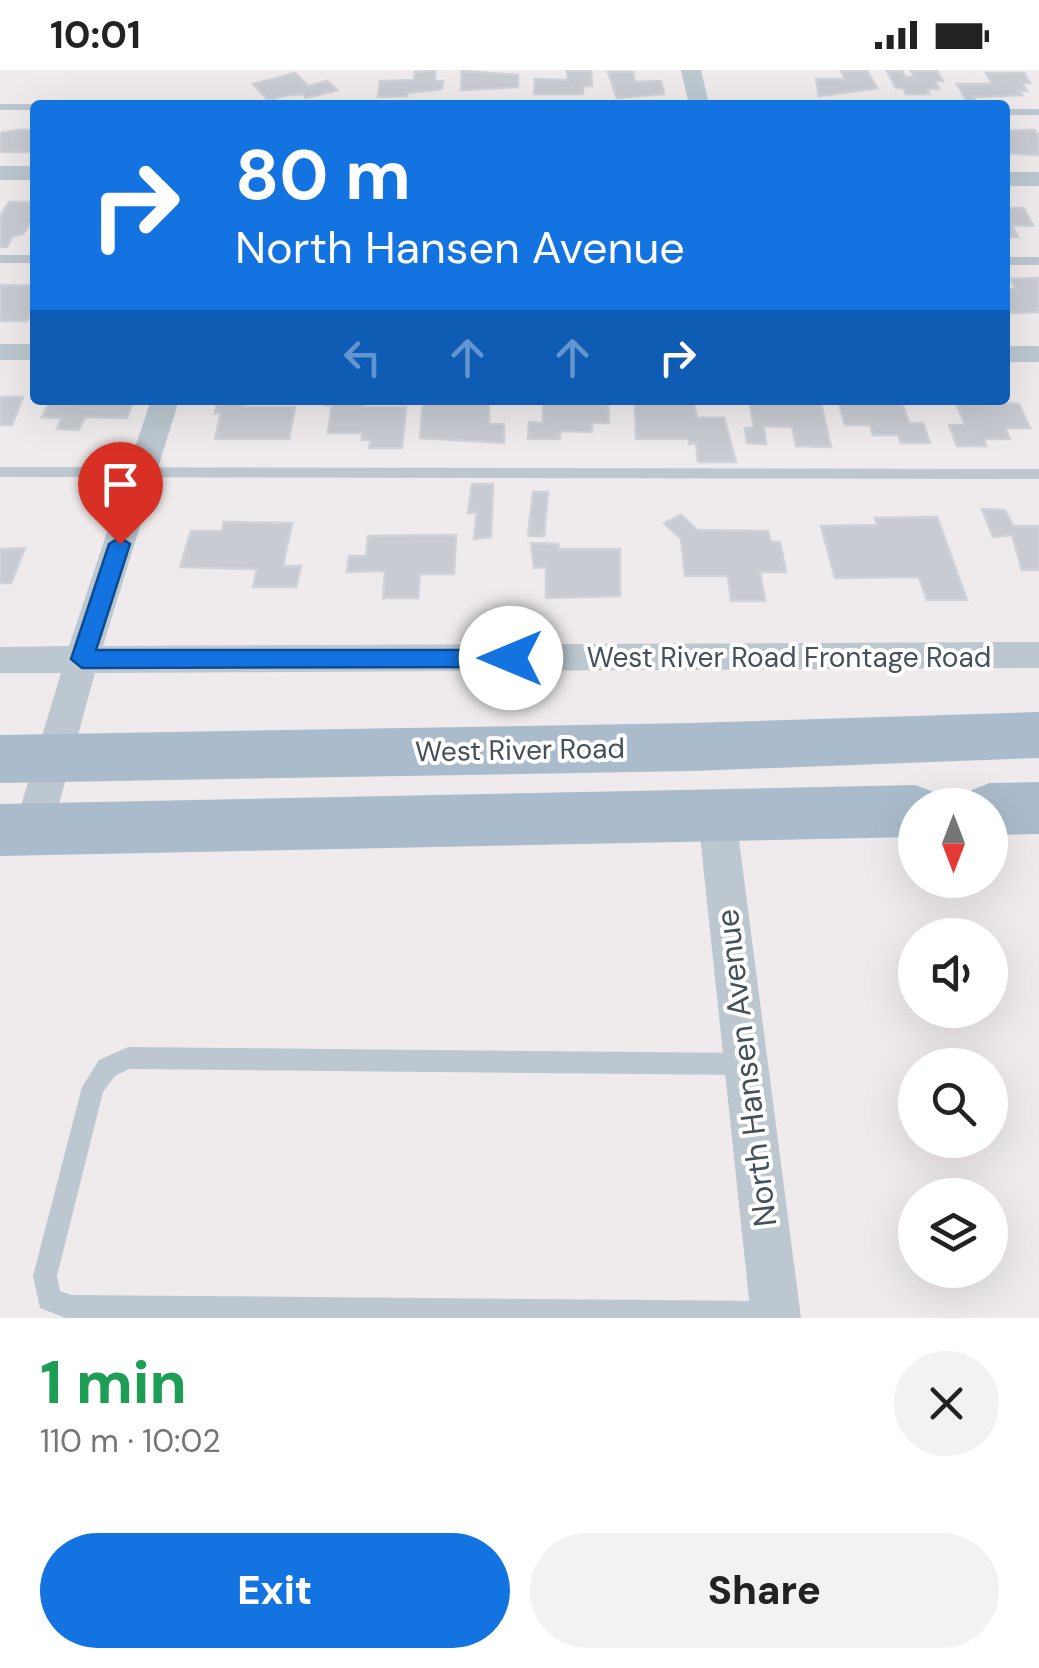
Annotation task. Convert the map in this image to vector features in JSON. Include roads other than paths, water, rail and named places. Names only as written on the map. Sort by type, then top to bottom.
[{"type":"main road","name":"West River Road","points":[[26,759],[692,747],[1039,735]]},
{"type":"main road","points":[[1008,809],[1039,808]]},
{"type":"main road","points":[[17,829],[898,812]]},
{"type":"street","points":[[692,70],[698,100]]},
{"type":"street","points":[[0,173],[30,173]]},
{"type":"street","points":[[1010,179],[1039,179]]},
{"type":"street","points":[[0,352],[30,352]]},
{"type":"street","points":[[1010,354],[1039,354]]},
{"type":"street","points":[[17,829],[26,759],[82,659],[163,405]]},
{"type":"street","name":"West River Road Frontage Road","points":[[0,660],[1039,656]]},
{"type":"street","name":"North Hansen Avenue","points":[[717,817],[776,1316]]},
{"type":"lane","points":[[0,107],[30,107]]},
{"type":"lane","points":[[1010,112],[1039,112]]},
{"type":"lane","points":[[0,259],[30,259]]},
{"type":"lane","points":[[1010,261],[1039,261]]},
{"type":"lane","points":[[0,472],[1039,474]]},
{"type":"lane","points":[[744,1064],[128,1058],[107,1068],[92,1087],[45,1276],[50,1298],[72,1308],[776,1316]]}]
